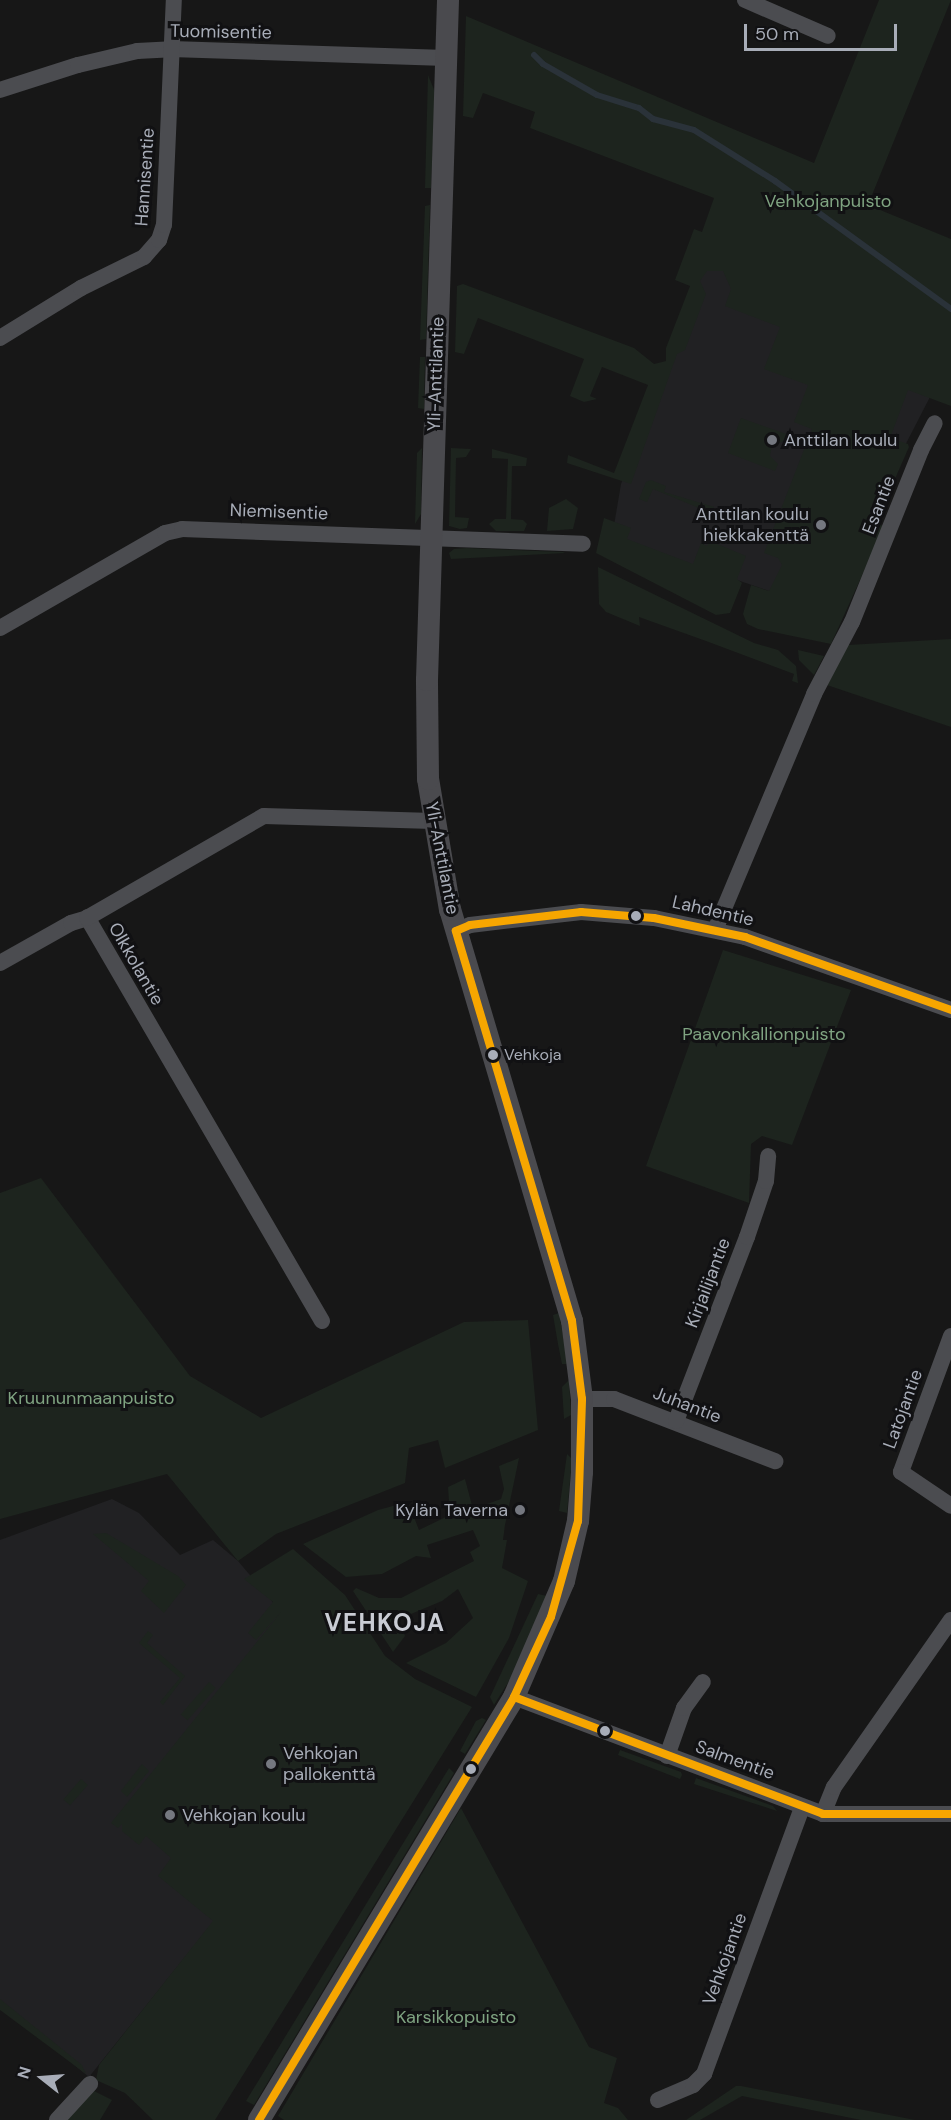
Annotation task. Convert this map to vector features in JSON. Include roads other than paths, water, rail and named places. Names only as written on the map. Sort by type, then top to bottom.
[{"type":"street","name":"Hannisentie","points":[[0,338],[81,288],[144,257],[159,240],[164,225],[174,0]]},
{"type":"street","name":"Yli-Anttilantie","points":[[259,2120],[514,1697],[551,1617],[571,1550],[582,1472],[582,1399],[563,1284],[456,931],[433,821],[426,740],[448,0]]},
{"type":"street","points":[[745,0],[828,36]]},
{"type":"street","name":"Tuomisentie","points":[[0,90],[78,65],[137,51],[171,49],[446,58]]},
{"type":"street","name":"Esantie","points":[[715,930],[814,694],[852,622],[921,450],[935,423]]},
{"type":"street","name":"Niemisentie","points":[[0,628],[165,532],[182,529],[583,544]]},
{"type":"street","name":"Olkkolantie","points":[[322,1321],[87,918],[264,816],[433,821]]},
{"type":"street","name":"Lahdentie","points":[[456,931],[470,924],[581,912],[654,918],[715,930],[951,1010]]},
{"type":"street","points":[[0,963],[71,923],[87,918]]},
{"type":"street","name":"Kirjailijantie","points":[[676,1422],[747,1237],[766,1181],[768,1156]]},
{"type":"street","name":"Latojantie","points":[[951,1336],[901,1472],[951,1506]]},
{"type":"street","name":"Juhantie","points":[[582,1399],[614,1399],[775,1461]]},
{"type":"street","points":[[823,1814],[834,1787],[951,1620]]},
{"type":"street","points":[[667,1756],[684,1708],[703,1682]]},
{"type":"street","name":"Salmentie","points":[[514,1697],[823,1814],[951,1814]]},
{"type":"street","name":"Vehkojantie","points":[[658,2100],[693,2085],[704,2074],[802,1807]]},
{"type":"street","points":[[57,2120],[90,2084]]},
{"type":"waterway","points":[[534,55],[543,64],[597,95],[639,108],[653,119],[694,130],[775,181],[951,309]]},
{"type":"place","name":"Anttilan koulu","points":[[772,440]]},
{"type":"place","name":"Anttilan koulu hiekkakenttä","points":[[821,525]]},
{"type":"place","name":"Vehkoja","points":[[493,1055]]},
{"type":"place","name":"Kylän Taverna","points":[[520,1510]]},
{"type":"place","name":"Vehkojan pallokenttä","points":[[271,1764]]},
{"type":"place","name":"Vehkojan koulu","points":[[170,1815]]},
{"type":"district","name":"VEHKOJA","points":[[385,1623]]},
{"type":"park label","name":"Vehkojanpuisto","points":[[828,201]]},
{"type":"park label","name":"Paavonkallionpuisto","points":[[764,1034]]},
{"type":"park label","name":"Kruununmaanpuisto","points":[[91,1398]]},
{"type":"park label","name":"Karsikkopuisto","points":[[456,2017]]}]
